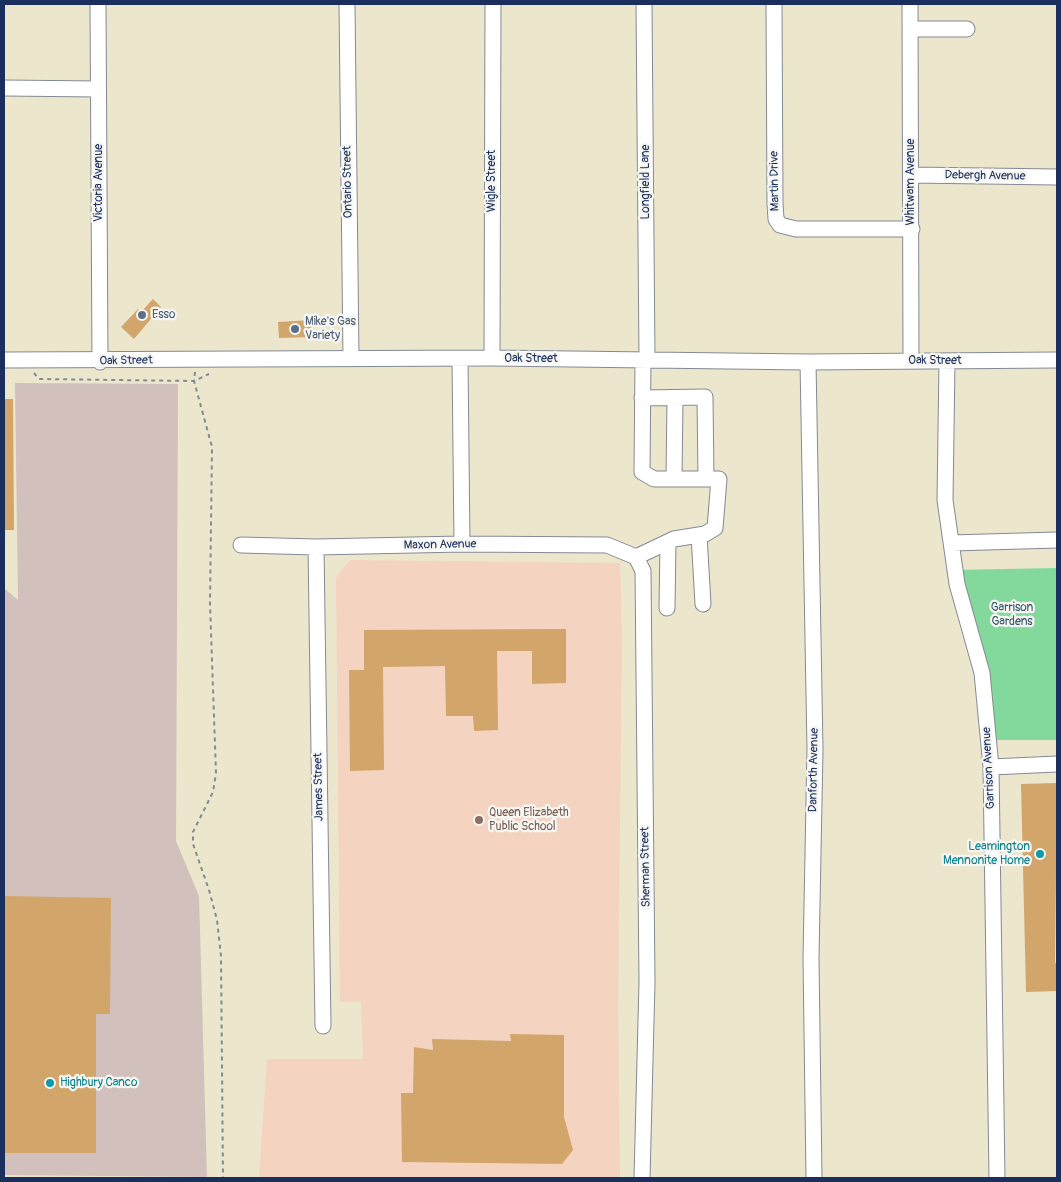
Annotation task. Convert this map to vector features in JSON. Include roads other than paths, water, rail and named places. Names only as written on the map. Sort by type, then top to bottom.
[{"type":"street","name":"Victoria Avenue","points":[[98,4],[100,362]]},
{"type":"street","name":"Ontario Street","points":[[347,4],[351,359]]},
{"type":"street","name":"Wigle Street","points":[[492,358],[493,4]]},
{"type":"street","name":"Longfield Lane","points":[[644,4],[645,360],[642,398],[642,472],[654,479],[674,479]]},
{"type":"street","name":"Martin Drive","points":[[774,4],[776,219],[780,225],[796,229],[912,230]]},
{"type":"street","name":"Whitwam Avenue","points":[[910,4],[912,175],[911,361]]},
{"type":"street","points":[[911,30],[967,29]]},
{"type":"street","points":[[4,88],[98,89]]},
{"type":"street","name":"Debergh Avenue","points":[[912,175],[1057,177]]},
{"type":"street","name":"Oak Street","points":[[4,360],[100,362],[492,358],[808,362],[1057,360]]},
{"type":"street","points":[[460,359],[462,544]]},
{"type":"street","name":"Garrison Avenue","points":[[947,361],[945,500],[957,584],[982,674],[991,767],[997,1178]]},
{"type":"street","name":"Danforth Avenue","points":[[808,362],[815,749],[811,958],[814,1178]]},
{"type":"street","points":[[642,398],[675,399],[705,397],[706,479]]},
{"type":"street","points":[[636,557],[668,542],[700,535],[715,528],[717,521],[719,479],[674,479],[675,399]]},
{"type":"street","points":[[700,535],[703,604]]},
{"type":"street","points":[[951,543],[1057,540]]},
{"type":"street","points":[[668,542],[668,608]]},
{"type":"street","name":"Maxon Avenue","points":[[241,545],[316,547],[462,544],[607,545],[636,557]]},
{"type":"street","name":"James Street","points":[[316,547],[323,1026]]},
{"type":"street","name":"Sherman Street","points":[[636,557],[642,571],[644,669],[647,982],[642,1178]]},
{"type":"street","points":[[991,767],[1057,764]]},
{"type":"place","name":"Esso","points":[[142,315]]},
{"type":"place","name":"Mike's Gas Variety","points":[[295,329]]},
{"type":"place","name":"Queen Elizabeth Public School","points":[[479,820]]},
{"type":"place","name":"Leamington Mennonite Home","points":[[1040,854]]},
{"type":"place","name":"Highbury Canco","points":[[50,1083]]},
{"type":"park label","name":"Garrison Gardens","points":[[1012,615]]}]
